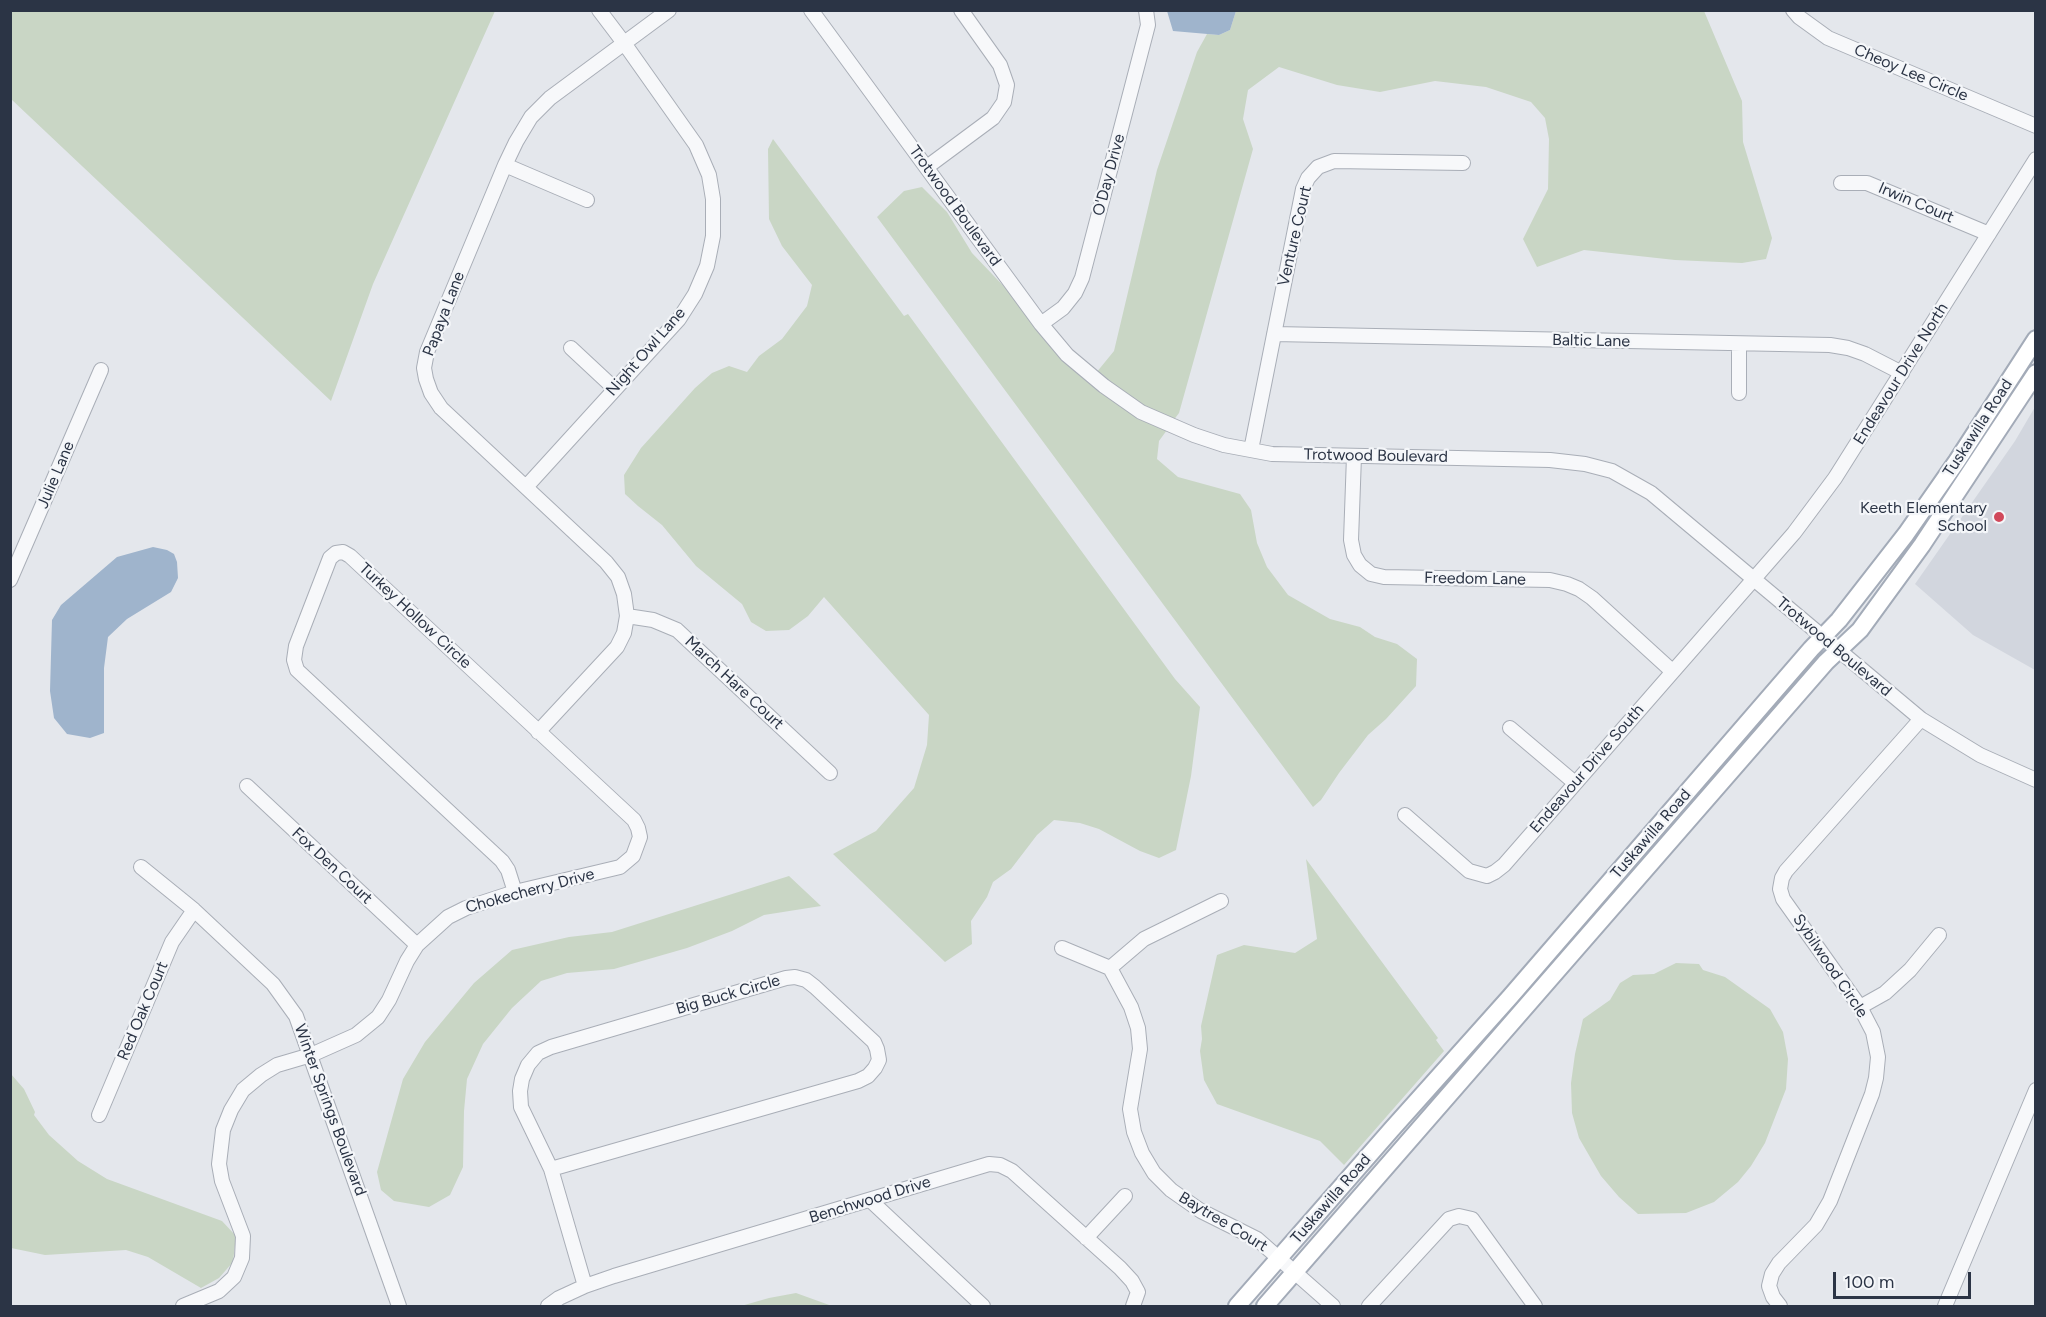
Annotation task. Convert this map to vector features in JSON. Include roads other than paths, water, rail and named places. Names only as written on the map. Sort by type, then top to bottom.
[{"type":"main road","name":"Tuskawilla Road","points":[[1237,1306],[1839,620],[1906,534],[1957,462],[2036,339]]},
{"type":"main road","name":"Tuskawilla Road","points":[[1265,1306],[1826,662],[1860,630],[1922,545],[2036,373]]},
{"type":"main road","points":[[1957,462],[1972,469]]},
{"type":"main road","points":[[1906,534],[1922,545]]},
{"type":"street","name":"Night Owl Lane","points":[[525,487],[679,319],[695,294],[707,266],[713,236],[713,199],[709,175],[696,145],[599,10]]},
{"type":"street","name":"Papaya Lane","points":[[538,732],[616,647],[624,633],[627,616],[624,594],[618,577],[612,569],[441,408],[431,393],[424,368],[427,352],[505,165],[531,117],[550,98],[669,10]]},
{"type":"street","name":"Trotwood Boulevard","points":[[811,10],[1066,355],[1141,412],[1194,435],[1272,454],[1550,460],[1585,464],[1612,471],[1651,492],[1754,581],[1921,719],[1980,755],[2036,780]]},
{"type":"street","points":[[927,167],[993,118],[1004,102],[1006,86],[1000,65],[961,10]]},
{"type":"street","name":"O'Day Drive","points":[[1041,324],[1063,308],[1075,293],[1082,278],[1148,25],[1146,10]]},
{"type":"street","name":"Cheoy Lee Circle","points":[[1793,10],[1828,38],[2036,126]]},
{"type":"street","name":"Endeavour Drive North","points":[[1754,581],[1836,478],[2036,159]]},
{"type":"street","name":"Venture Court","points":[[1251,450],[1303,189],[1308,178],[1318,167],[1334,161],[1463,163]]},
{"type":"street","points":[[505,165],[587,200]]},
{"type":"street","name":"Irwin Court","points":[[1841,183],[1867,183],[1989,234]]},
{"type":"street","name":"Baltic Lane","points":[[1274,334],[1839,347],[1865,354],[1902,373]]},
{"type":"street","points":[[1739,344],[1739,393]]},
{"type":"street","points":[[571,348],[615,389]]},
{"type":"street","name":"Julie Lane","points":[[10,580],[101,370]]},
{"type":"street","name":"Freedom Lane","points":[[1354,456],[1351,540],[1354,555],[1360,565],[1371,574],[1384,577],[1550,580],[1566,584],[1592,598],[1672,671]]},
{"type":"street","name":"Turkey Hollow Circle","points":[[516,892],[502,861],[297,670],[294,660],[296,646],[330,558],[336,553],[343,552],[350,556],[633,820],[640,837],[637,849]]},
{"type":"street","name":"Endeavour Drive South","points":[[1405,815],[1469,871],[1487,876],[1495,872],[1504,865],[1672,671],[1754,581]]},
{"type":"street","name":"March Hare Court","points":[[627,616],[653,620],[677,630],[830,773]]},
{"type":"street","name":"Sybilwood Circle","points":[[1780,1306],[1769,1286],[1772,1274],[1779,1263],[1816,1225],[1830,1201],[1876,1078],[1878,1057],[1873,1032],[1860,1007],[1783,899],[1780,890],[1786,871],[1921,719]]},
{"type":"street","points":[[1510,728],[1575,783]]},
{"type":"street","name":"Fox Den Court","points":[[247,786],[417,945]]},
{"type":"street","name":"Chokecherry Drive","points":[[183,1306],[219,1291],[234,1277],[242,1258],[243,1236],[222,1181],[219,1164],[223,1130],[243,1090],[277,1065],[311,1055],[356,1035],[378,1017],[417,945],[448,916],[516,892],[620,867],[633,856],[637,849]]},
{"type":"street","name":"Winter Springs Boulevard","points":[[141,867],[194,910],[273,984],[296,1016],[399,1306]]},
{"type":"street","points":[[1062,948],[1110,968],[1144,939],[1221,901]]},
{"type":"street","name":"Red Oak Court","points":[[99,1115],[172,942],[194,910]]},
{"type":"street","points":[[1860,1007],[1885,993],[1910,970],[1939,935]]},
{"type":"street","name":"Baytree Court","points":[[1110,968],[1131,1007],[1138,1028],[1140,1049],[1130,1108],[1134,1132],[1142,1154],[1154,1173],[1171,1190],[1201,1211],[1257,1239],[1333,1306]]},
{"type":"street","name":"Big Buck Circle","points":[[550,1169],[858,1081],[868,1076],[879,1060],[874,1042],[815,987],[806,980],[795,977],[551,1047],[538,1053],[528,1065],[522,1079],[521,1107],[550,1169],[585,1286]]},
{"type":"street","points":[[1945,1306],[2036,1090]]},
{"type":"street","name":"Benchwood Drive","points":[[548,1306],[559,1298],[585,1286],[989,1164],[1000,1165],[1012,1171],[1132,1281],[1138,1292],[1133,1306]]},
{"type":"street","points":[[1086,1238],[1125,1196]]},
{"type":"street","points":[[870,1200],[975,1304]]},
{"type":"street","points":[[1369,1306],[1449,1219],[1459,1216],[1472,1219],[1535,1306]]},
{"type":"water","points":[[1167,10],[1236,11],[1230,30],[1219,35],[1173,31]]},
{"type":"water","points":[[153,547],[174,554],[178,578],[171,592],[127,619],[108,637],[104,668],[104,733],[90,738],[67,734],[54,718],[50,691],[52,620],[61,605],[117,557]]},
{"type":"place","name":"Keeth Elementary School","points":[[1999,517]]}]
